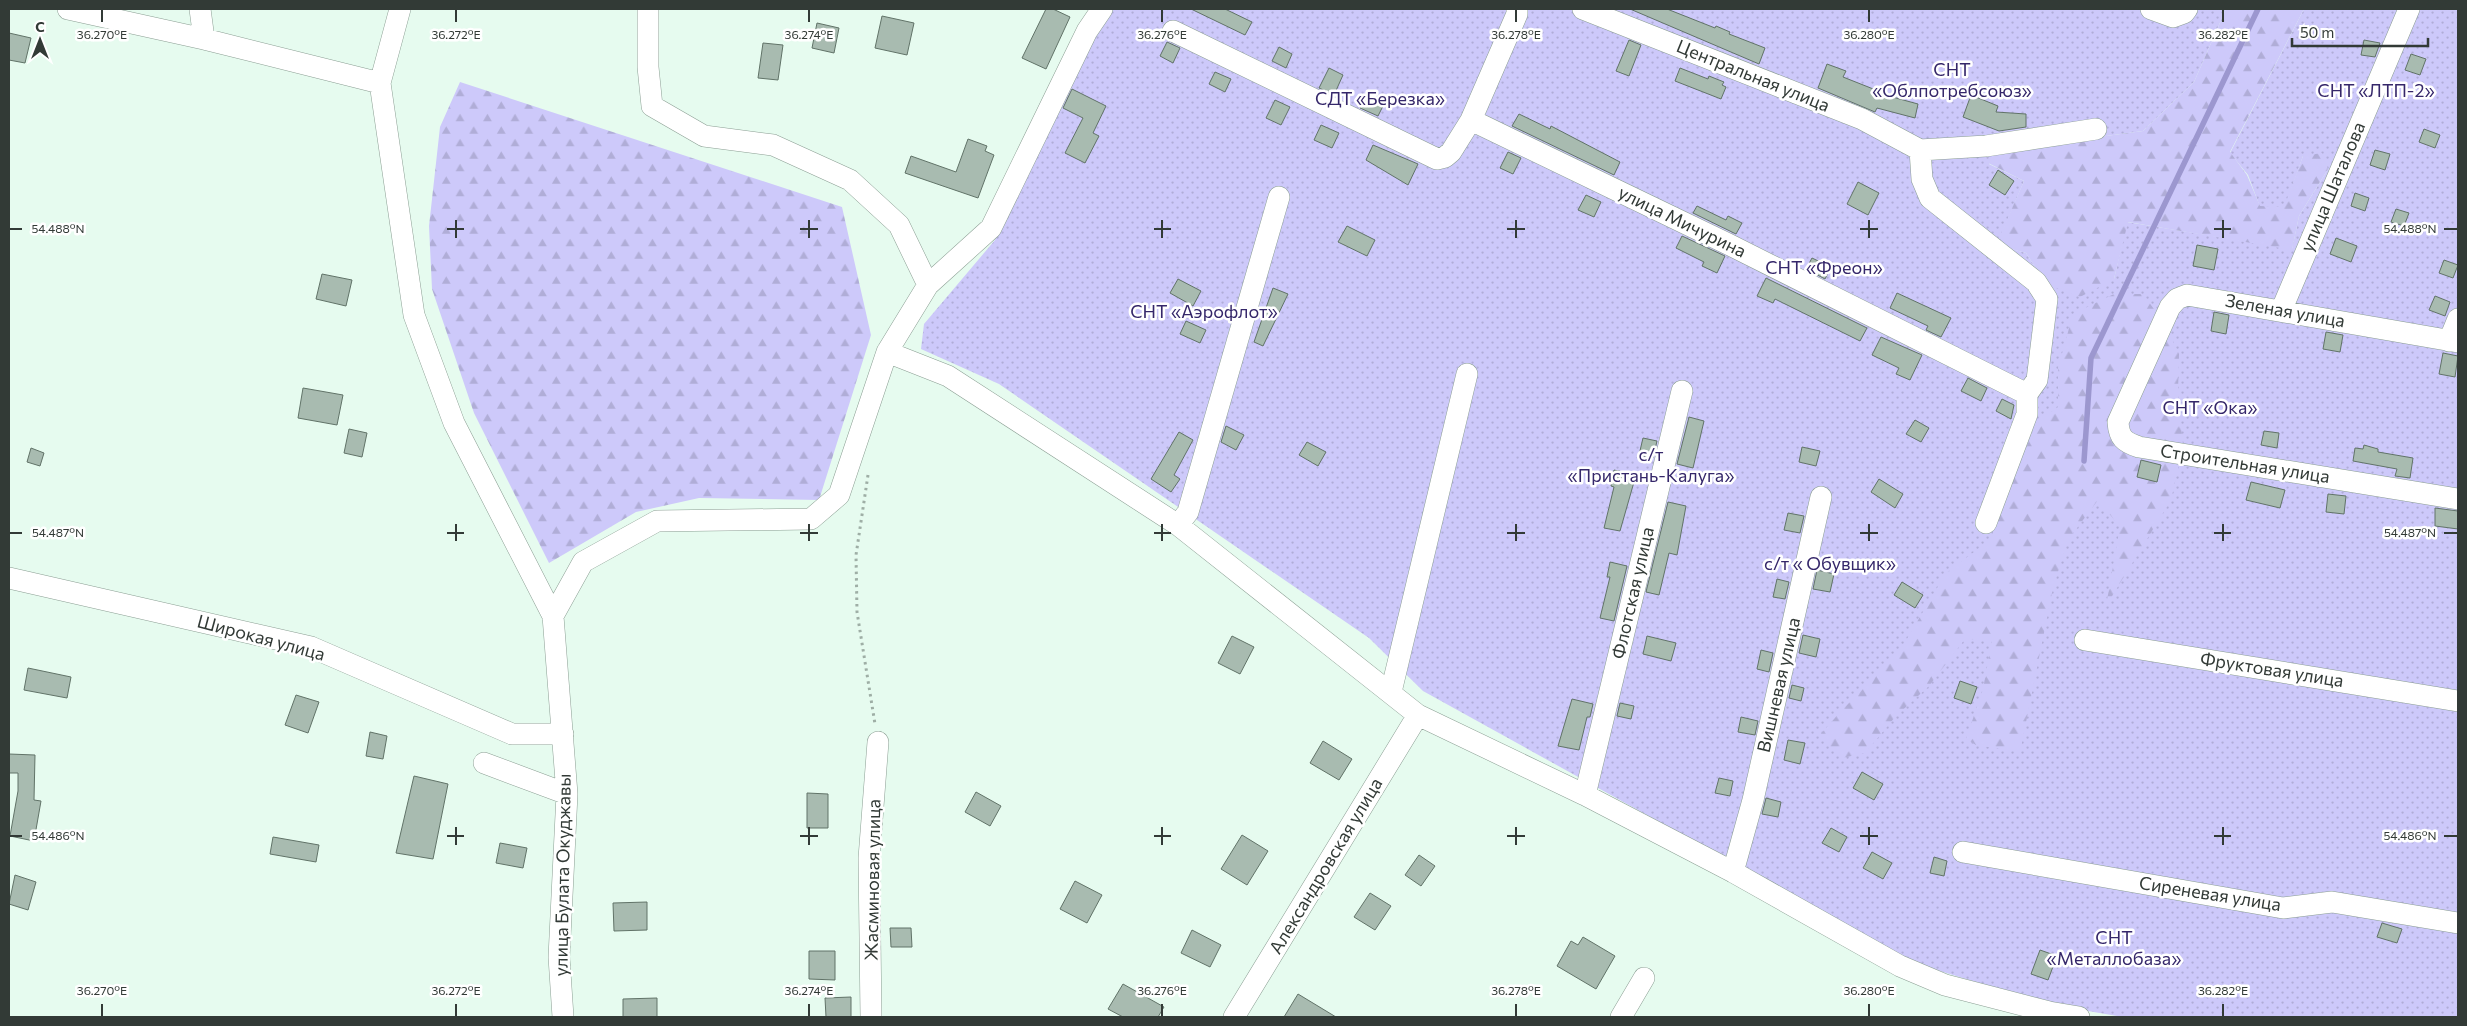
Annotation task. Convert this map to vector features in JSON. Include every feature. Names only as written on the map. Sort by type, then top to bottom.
[{"type":"street","points":[[68,9],[204,39],[380,83]]},
{"type":"street","points":[[200,9],[204,39]]},
{"type":"street","points":[[400,9],[380,83],[414,315],[454,423],[553,616]]},
{"type":"street","points":[[648,9],[648,67],[652,106],[704,136],[773,145],[850,180],[899,225],[928,285]]},
{"type":"street","points":[[553,616],[583,562],[657,521],[811,518],[840,495],[887,352],[928,285],[991,228],[1087,32],[1102,9]]},
{"type":"street","points":[[1173,30],[1437,159],[1445,157],[1451,152],[1471,120],[1517,14],[1517,9]]},
{"type":"street","name":"Центральная улица","points":[[1583,9],[1862,120],[1920,150]]},
{"type":"street","points":[[2152,9],[2174,17],[2184,13],[2187,9]]},
{"type":"street","name":"улица Шаталова","points":[[2281,311],[2409,9]]},
{"type":"street","name":"улица Мичурина","points":[[1471,120],[1728,244],[2027,394]]},
{"type":"street","points":[[1986,523],[2027,414],[2027,394],[2037,380],[2047,299],[2036,282],[1930,198],[1922,179],[1920,150],[1986,146],[2096,129]]},
{"type":"street","points":[[1178,525],[1188,512],[1279,197]]},
{"type":"street","name":"Зеленая улица","points":[[2148,357],[2170,307],[2177,299],[2187,295],[2454,342]]},
{"type":"street","points":[[2454,342],[2458,319]]},
{"type":"street","points":[[887,352],[948,376],[1178,525],[1418,715],[1585,795],[1733,872],[1900,966],[1945,985],[2049,1012],[2079,1017]]},
{"type":"street","name":"Строительная улица","points":[[2148,357],[2118,422],[2118,432],[2126,443],[2458,500]]},
{"type":"street","points":[[1390,692],[1466,374]]},
{"type":"street","name":"Флотская улица","points":[[1585,795],[1682,391]]},
{"type":"street","name":"Вишневая улица","points":[[1733,872],[1753,800],[1821,497]]},
{"type":"street","name":"Широкая улица","points":[[9,578],[311,647],[512,734],[563,734]]},
{"type":"street","name":"улица Булата Окуджавы","points":[[553,616],[567,794],[559,957],[563,1017]]},
{"type":"street","name":"Фруктовая улица","points":[[2085,640],[2458,701]]},
{"type":"street","name":"Александровская улица","points":[[1234,1017],[1418,715]]},
{"type":"street","name":"Жасминовая улица","points":[[871,1017],[869,858],[878,742]]},
{"type":"street","points":[[484,764],[567,794]]},
{"type":"street","name":"Сиреневая улица","points":[[1963,852],[2283,908],[2332,902],[2458,923]]},
{"type":"street","points":[[1621,1017],[1644,978]]},
{"type":"path","points":[[869,468],[856,555],[857,612],[878,742]]},
{"type":"green space","points":[[1109,9],[2226,9],[2194,82],[2143,131],[1996,151],[1989,164],[2024,181],[1997,245],[2026,253],[2046,284],[2114,279],[2127,222],[2292,249],[2299,216],[2328,169],[2303,156],[2285,207],[2260,207],[2248,175],[2230,153],[2304,9],[2458,9],[2458,1017],[2123,1017],[2047,1004],[1914,963],[1423,691],[1369,638],[999,384],[921,349],[924,324],[995,240],[1081,62]]},
{"type":"green space","points":[[2226,9],[2304,9],[2230,152],[2247,175],[2260,206],[2284,207],[2303,156],[2322,153],[2328,169],[2299,216],[2292,250],[2128,222],[2114,279],[2080,297],[2046,284],[2026,253],[1996,245],[2024,181],[1988,163],[1996,151],[2143,131],[2194,82]]},
{"type":"green space","points":[[460,82],[842,207],[871,335],[819,500],[699,498],[636,512],[549,563],[474,413],[432,289],[429,226],[440,127]]},
{"type":"green space","points":[[2114,294],[2143,294],[2164,323],[2179,354],[2178,393],[2183,446],[2171,500],[2106,606],[2120,527],[2098,500],[2068,540],[2053,588],[2020,752],[1976,745],[1966,739],[1983,689],[1992,640],[1965,639],[1929,686],[1896,716],[1865,753],[1842,758],[1819,736],[1898,654],[1946,573],[1990,540],[2036,423],[2058,407],[2058,368],[2073,314]]},
{"type":"building","points":[[1046,9],[1053,9],[1070,17],[1046,69],[1022,58]]},
{"type":"building","points":[[1191,9],[1225,9],[1252,22],[1245,35]]},
{"type":"building","points":[[1630,9],[1667,9],[1715,28],[1716,26],[1730,32],[1729,34],[1765,48],[1759,64]]},
{"type":"building","points":[[882,16],[914,23],[907,55],[875,48]]},
{"type":"building","points":[[817,23],[839,28],[834,53],[812,48]]},
{"type":"building","points":[[9,33],[31,38],[25,63],[9,60]]},
{"type":"building","points":[[1629,40],[1641,45],[1629,76],[1616,71]]},
{"type":"building","points":[[2364,40],[2380,43],[2375,57],[2361,55]]},
{"type":"building","points":[[1167,42],[1180,48],[1173,63],[1160,56]]},
{"type":"building","points":[[763,43],[783,45],[778,80],[758,78]]},
{"type":"building","points":[[1279,47],[1292,54],[1286,68],[1272,61]]},
{"type":"building","points":[[2411,54],[2426,59],[2420,75],[2405,70]]},
{"type":"building","points":[[1827,64],[1846,71],[1843,77],[1896,98],[1918,104],[1915,118],[1877,108],[1875,112],[1818,88]]},
{"type":"building","points":[[1329,68],[1343,75],[1334,95],[1319,88]]},
{"type":"building","points":[[1680,68],[1708,79],[1709,76],[1724,82],[1722,85],[1726,87],[1721,99],[1675,81]]},
{"type":"building","points":[[1215,72],[1231,79],[1225,92],[1209,84]]},
{"type":"building","points":[[1072,89],[1106,106],[1093,133],[1099,136],[1085,163],[1065,153],[1083,118],[1063,108]]},
{"type":"building","points":[[1367,94],[1385,102],[1378,116],[1360,108]]},
{"type":"building","points":[[1971,95],[1998,106],[1996,112],[2026,114],[2026,127],[1999,131],[1963,117]]},
{"type":"building","points":[[1275,100],[1290,107],[1281,125],[1266,118]]},
{"type":"building","points":[[1519,114],[1550,129],[1551,126],[1620,162],[1614,175],[1512,126]]},
{"type":"building","points":[[1321,125],[1339,133],[1332,148],[1314,140]]},
{"type":"building","points":[[2424,129],[2440,135],[2435,148],[2419,142]]},
{"type":"building","points":[[968,139],[987,146],[985,151],[994,155],[978,198],[905,173],[911,156],[956,172]]},
{"type":"building","points":[[1373,145],[1418,164],[1408,185],[1366,160]]},
{"type":"building","points":[[2375,150],[2390,154],[2385,170],[2370,165]]},
{"type":"building","points":[[1508,152],[1521,158],[1513,174],[1500,168]]},
{"type":"building","points":[[1998,170],[2014,181],[2005,195],[1989,185]]},
{"type":"building","points":[[1858,182],[1879,193],[1868,215],[1847,204]]},
{"type":"building","points":[[2355,193],[2369,198],[2365,211],[2351,206]]},
{"type":"building","points":[[1586,195],[1601,202],[1594,217],[1578,210]]},
{"type":"building","points":[[1697,206],[1726,220],[1728,216],[1742,223],[1736,234],[1693,213]]},
{"type":"building","points":[[2396,209],[2409,213],[2404,226],[2391,222]]},
{"type":"building","points":[[1347,226],[1375,240],[1367,256],[1338,242]]},
{"type":"building","points":[[1682,236],[1725,256],[1717,273],[1702,266],[1704,262],[1676,248]]},
{"type":"building","points":[[2336,238],[2357,246],[2351,262],[2330,254]]},
{"type":"building","points":[[2197,245],[2218,249],[2214,270],[2193,266]]},
{"type":"building","points":[[1812,258],[1831,267],[1825,279],[1806,269]]},
{"type":"building","points":[[2444,260],[2458,265],[2453,278],[2439,273]]},
{"type":"building","points":[[322,274],[352,280],[346,306],[316,299]]},
{"type":"building","points":[[1766,278],[1867,328],[1860,341],[1775,299],[1773,303],[1757,296]]},
{"type":"building","points":[[1178,279],[1201,291],[1193,306],[1170,293]]},
{"type":"building","points":[[1273,288],[1288,294],[1263,346],[1254,342]]},
{"type":"building","points":[[1897,293],[1951,318],[1941,337],[1926,330],[1928,326],[1890,308]]},
{"type":"building","points":[[2435,296],[2450,302],[2445,316],[2429,310]]},
{"type":"building","points":[[2214,312],[2229,315],[2226,334],[2211,331]]},
{"type":"building","points":[[1186,321],[1206,330],[1200,343],[1180,334]]},
{"type":"building","points":[[2326,332],[2343,335],[2340,352],[2323,349]]},
{"type":"building","points":[[1881,337],[1922,355],[1910,380],[1896,374],[1899,368],[1872,355]]},
{"type":"building","points":[[2443,353],[2458,356],[2455,377],[2439,374]]},
{"type":"building","points":[[1968,378],[1987,388],[1981,401],[1961,391]]},
{"type":"building","points":[[303,388],[343,395],[337,425],[298,418]]},
{"type":"building","points":[[2002,399],[2014,405],[2011,419],[1996,411]]},
{"type":"building","points":[[1689,417],[1704,421],[1693,468],[1677,464]]},
{"type":"building","points":[[1915,420],[1929,428],[1921,442],[1906,434]]},
{"type":"building","points":[[1226,426],[1244,435],[1236,450],[1221,442]]},
{"type":"building","points":[[349,429],[367,433],[362,457],[344,453]]},
{"type":"building","points":[[2264,431],[2279,433],[2277,448],[2261,445]]},
{"type":"building","points":[[1179,432],[1193,440],[1174,475],[1180,479],[1171,492],[1151,479]]},
{"type":"building","points":[[1643,438],[1657,441],[1653,458],[1639,455]]},
{"type":"building","points":[[1307,442],[1326,452],[1318,466],[1299,455]]},
{"type":"building","points":[[2364,445],[2378,449],[2378,452],[2413,458],[2410,478],[2395,476],[2397,469],[2353,461],[2355,448],[2363,449]]},
{"type":"building","points":[[1802,447],[1820,451],[1816,466],[1799,462]]},
{"type":"building","points":[[31,448],[44,453],[40,466],[27,462]]},
{"type":"building","points":[[2141,460],[2161,465],[2157,482],[2137,477]]},
{"type":"building","points":[[1614,470],[1636,475],[1620,531],[1604,528],[1614,487],[1611,486]]},
{"type":"building","points":[[1879,479],[1903,494],[1895,508],[1871,492]]},
{"type":"building","points":[[2251,482],[2285,490],[2280,508],[2246,500]]},
{"type":"building","points":[[2328,494],[2346,496],[2344,514],[2326,512]]},
{"type":"building","points":[[1668,502],[1686,506],[1677,555],[1669,553],[1659,595],[1646,592]]},
{"type":"building","points":[[2435,508],[2458,511],[2458,529],[2435,526]]},
{"type":"building","points":[[1788,513],[1804,516],[1800,533],[1784,530]]},
{"type":"building","points":[[1610,562],[1627,566],[1614,621],[1600,618],[1610,577],[1607,577]]},
{"type":"building","points":[[1817,570],[1834,574],[1830,592],[1813,589]]},
{"type":"building","points":[[1777,579],[1789,582],[1785,599],[1773,597]]},
{"type":"building","points":[[1902,582],[1923,595],[1915,608],[1894,595]]},
{"type":"building","points":[[1803,635],[1820,639],[1816,657],[1799,653]]},
{"type":"building","points":[[1232,636],[1254,647],[1240,674],[1218,663]]},
{"type":"building","points":[[1647,636],[1676,643],[1671,661],[1643,654]]},
{"type":"building","points":[[1761,650],[1773,653],[1769,672],[1757,669]]},
{"type":"building","points":[[28,668],[71,677],[67,698],[24,690]]},
{"type":"building","points":[[1960,681],[1977,687],[1971,704],[1954,698]]},
{"type":"building","points":[[1792,685],[1804,688],[1801,701],[1789,698]]},
{"type":"building","points":[[296,695],[319,702],[308,733],[285,725]]},
{"type":"building","points":[[1572,699],[1593,704],[1590,717],[1587,717],[1579,750],[1558,746]]},
{"type":"building","points":[[1620,703],[1634,706],[1631,719],[1617,716]]},
{"type":"building","points":[[1741,717],[1758,721],[1755,735],[1738,732]]},
{"type":"building","points":[[370,732],[387,736],[383,759],[366,756]]},
{"type":"building","points":[[1788,740],[1805,743],[1800,764],[1784,760]]},
{"type":"building","points":[[1323,741],[1352,759],[1339,780],[1310,763]]},
{"type":"building","points":[[9,754],[35,755],[34,800],[41,801],[34,841],[10,836],[18,791],[18,773],[9,773]]},
{"type":"building","points":[[1862,772],[1883,784],[1874,800],[1853,788]]},
{"type":"building","points":[[414,776],[448,784],[433,859],[396,853]]},
{"type":"building","points":[[1719,778],[1733,781],[1730,796],[1715,793]]},
{"type":"building","points":[[976,792],[1001,806],[990,826],[965,812]]},
{"type":"building","points":[[807,793],[828,794],[828,828],[807,828]]},
{"type":"building","points":[[1766,798],[1781,802],[1778,817],[1762,814]]},
{"type":"building","points":[[1831,828],[1847,837],[1839,852],[1822,843]]},
{"type":"building","points":[[1242,835],[1268,851],[1247,885],[1221,869]]},
{"type":"building","points":[[273,837],[319,845],[316,862],[270,854]]},
{"type":"building","points":[[500,843],[527,848],[523,868],[496,863]]},
{"type":"building","points":[[1872,852],[1892,863],[1883,879],[1863,868]]},
{"type":"building","points":[[1419,855],[1435,866],[1421,886],[1405,875]]},
{"type":"building","points":[[1934,857],[1947,861],[1944,876],[1930,873]]},
{"type":"building","points":[[15,875],[36,882],[28,910],[9,904]]},
{"type":"building","points":[[1075,881],[1102,895],[1087,923],[1060,909]]},
{"type":"building","points":[[1370,893],[1391,906],[1375,930],[1354,917]]},
{"type":"building","points":[[647,902],[647,930],[614,931],[613,903]]},
{"type":"building","points":[[2382,923],[2402,929],[2397,943],[2377,937]]},
{"type":"building","points":[[890,928],[911,928],[912,947],[891,947]]},
{"type":"building","points":[[1192,930],[1221,945],[1210,967],[1181,953]]},
{"type":"building","points":[[1583,937],[1615,956],[1596,989],[1557,966],[1571,941],[1578,945]]},
{"type":"building","points":[[2040,950],[2057,956],[2048,980],[2031,974]]},
{"type":"building","points":[[809,951],[835,951],[835,980],[809,979]]},
{"type":"building","points":[[1123,984],[1164,1007],[1158,1017],[1123,1017],[1108,1009]]},
{"type":"building","points":[[1298,994],[1336,1017],[1284,1017]]},
{"type":"building","points":[[851,997],[851,1017],[826,1017],[825,998]]},
{"type":"building","points":[[657,998],[657,1017],[623,1017],[623,999]]},
{"type":"waterway","points":[[2084,461],[2091,358],[2258,9]]},
{"type":"park label","name":"СНТ «Облпотребсоюз»","points":[[1952,80]]},
{"type":"park label","name":"СНТ «ЛТП-2»","points":[[2376,91]]},
{"type":"park label","name":"СДТ «Березка»","points":[[1380,99]]},
{"type":"park label","name":"СНТ «Фреон»","points":[[1824,268]]},
{"type":"park label","name":"СНТ «Аэрофлот»","points":[[1204,312]]},
{"type":"park label","name":"СНТ «Ока»","points":[[2210,408]]},
{"type":"park label","name":"с/т «Пристань-Калуга»","points":[[1651,465]]},
{"type":"park label","name":"с/т « Обувщик»","points":[[1830,564]]},
{"type":"park label","name":"СНТ «Металлобаза»","points":[[2114,948]]}]
